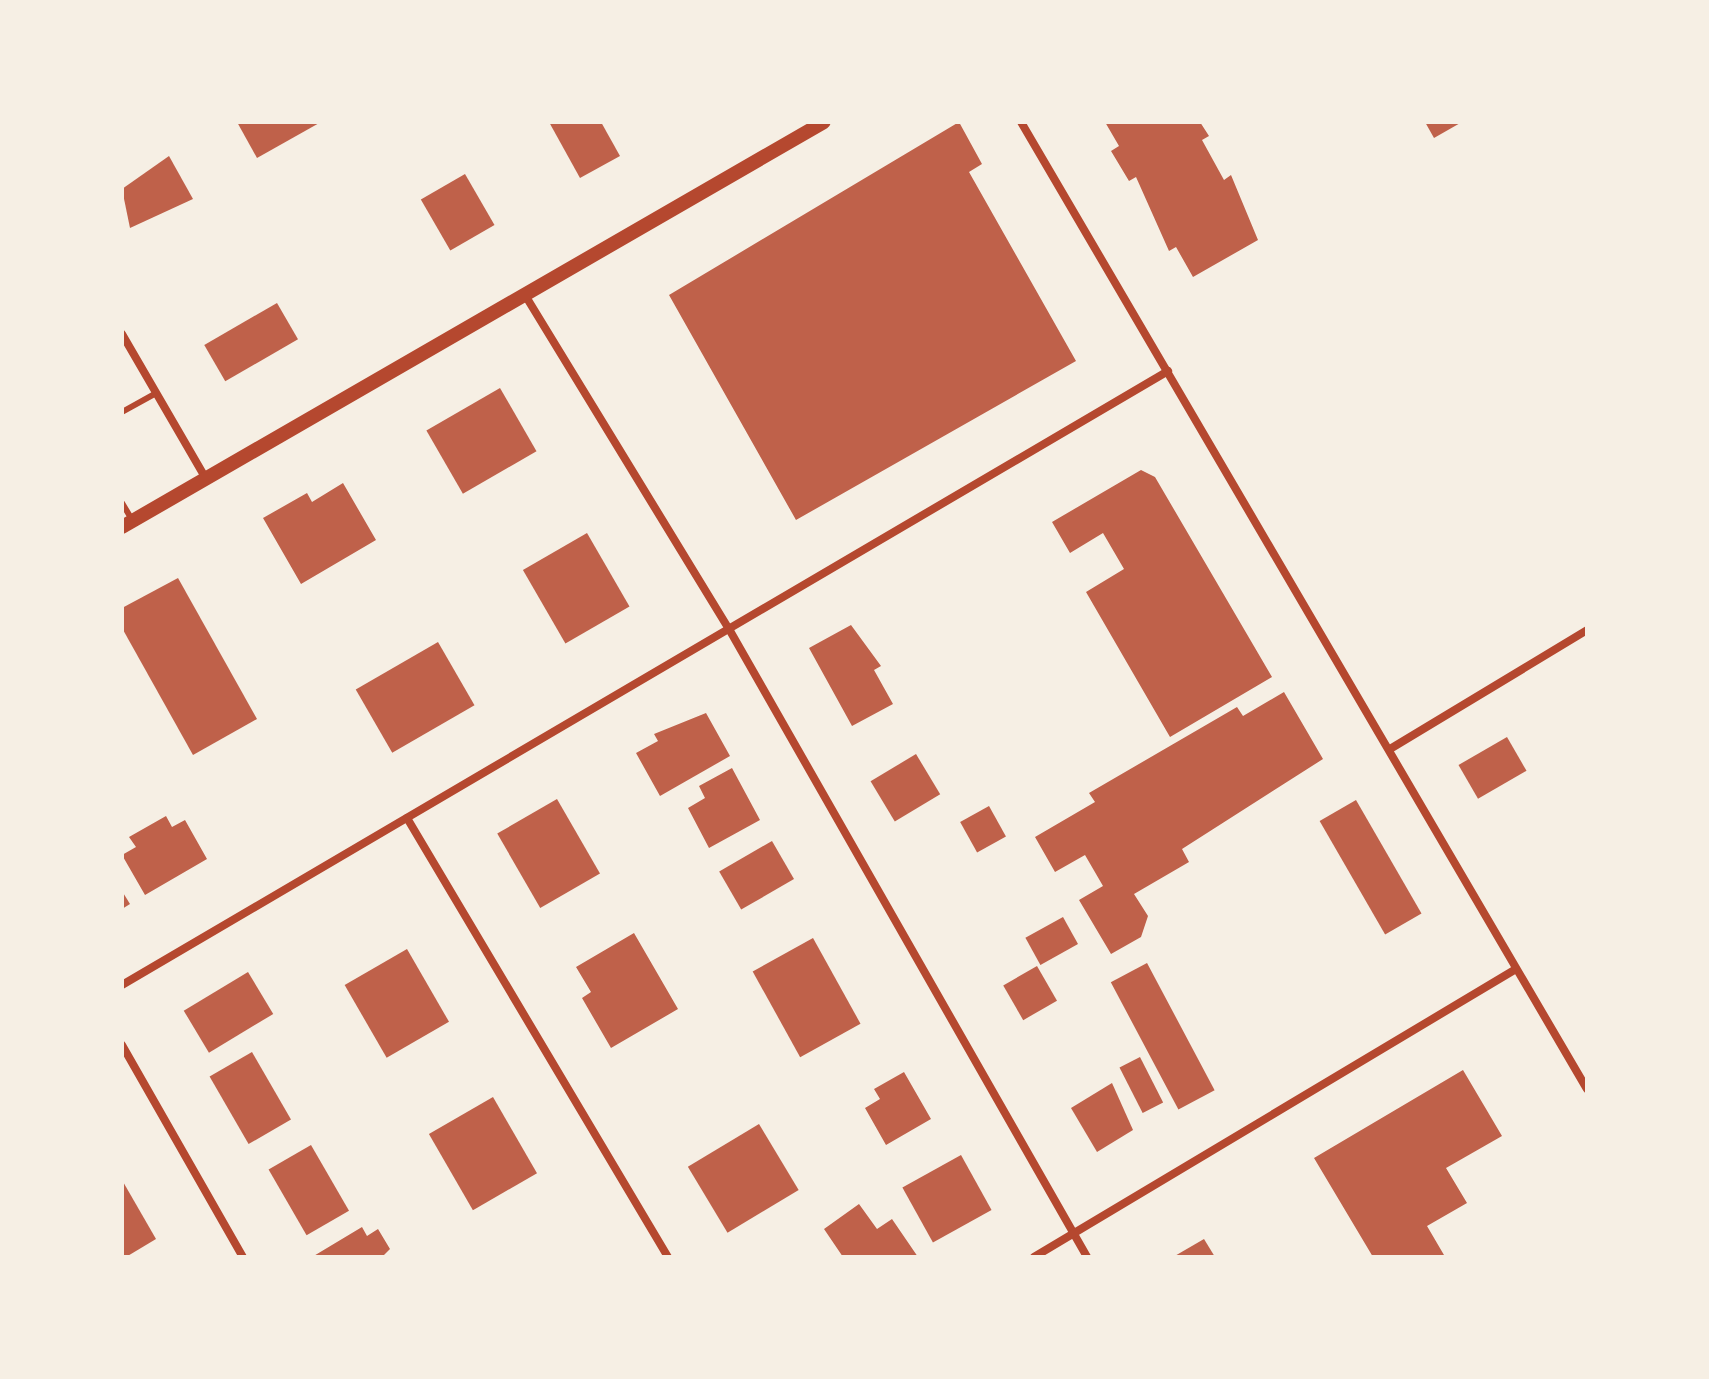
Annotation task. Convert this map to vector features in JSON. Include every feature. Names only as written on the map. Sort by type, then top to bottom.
[{"type":"street","points":[[127,524],[824,122]]},
{"type":"street","points":[[1021,122],[1587,1089]]},
{"type":"street","points":[[525,295],[729,629],[1087,1257]]},
{"type":"street","points":[[122,334],[206,479]]},
{"type":"street","points":[[122,985],[1168,371]]},
{"type":"street","points":[[1390,749],[1587,630]]},
{"type":"street","points":[[407,818],[668,1257]]},
{"type":"street","points":[[1034,1257],[1072,1231],[1516,969]]},
{"type":"street","points":[[122,1045],[243,1257]]},
{"type":"lane","points":[[122,412],[156,393]]},
{"type":"lane","points":[[122,503],[127,524]]},
{"type":"building","points":[[237,122],[321,122],[257,158]]},
{"type":"building","points":[[549,122],[601,122],[620,156],[580,178]]},
{"type":"building","points":[[959,122],[982,164],[969,172],[1076,361],[796,520],[669,295]]},
{"type":"building","points":[[1105,122],[1200,122],[1209,136],[1202,140],[1224,180],[1231,175],[1258,240],[1193,277],[1176,247],[1169,251],[1136,177],[1129,181],[1111,151],[1119,146]]},
{"type":"building","points":[[1425,122],[1462,122],[1434,138]]},
{"type":"building","points":[[169,156],[193,199],[130,228],[122,189]]},
{"type":"building","points":[[465,174],[494,225],[450,251],[421,200]]},
{"type":"building","points":[[277,303],[298,339],[225,381],[204,345]]},
{"type":"building","points":[[500,388],[536,451],[463,494],[426,431]]},
{"type":"building","points":[[1141,470],[1155,477],[1272,677],[1170,737],[1086,592],[1124,569],[1103,533],[1070,553],[1052,522]]},
{"type":"building","points":[[343,483],[376,540],[301,584],[263,518],[307,493],[312,502]]},
{"type":"building","points":[[587,533],[630,607],[565,644],[523,570]]},
{"type":"building","points":[[178,578],[257,719],[193,755],[122,628],[122,608]]},
{"type":"building","points":[[851,625],[881,666],[874,670],[893,704],[852,726],[809,648]]},
{"type":"building","points":[[438,642],[474,705],[392,753],[356,690]]},
{"type":"building","points":[[1284,692],[1323,759],[1182,849],[1189,862],[1134,894],[1148,916],[1141,937],[1111,954],[1079,900],[1103,886],[1085,855],[1055,872],[1035,837],[1095,802],[1089,793],[1237,707],[1243,716]]},
{"type":"building","points":[[706,713],[730,756],[660,796],[636,753],[658,741],[654,734]]},
{"type":"building","points":[[1507,737],[1526,771],[1478,799],[1459,765]]},
{"type":"building","points":[[916,754],[940,794],[895,822],[871,781]]},
{"type":"building","points":[[732,768],[760,820],[709,848],[688,808],[705,798],[699,786]]},
{"type":"building","points":[[557,799],[600,873],[540,908],[497,834]]},
{"type":"building","points":[[1356,800],[1422,913],[1385,934],[1320,821]]},
{"type":"building","points":[[989,806],[1006,837],[977,853],[960,822]]},
{"type":"building","points":[[166,816],[172,827],[185,820],[207,859],[145,895],[122,855],[136,847],[129,837]]},
{"type":"building","points":[[772,841],[794,879],[741,910],[719,871]]},
{"type":"building","points":[[122,891],[130,904],[122,909]]},
{"type":"building","points":[[1063,917],[1078,944],[1040,965],[1025,938]]},
{"type":"building","points":[[634,933],[678,1009],[611,1048],[582,998],[591,992],[576,967]]},
{"type":"building","points":[[813,938],[861,1024],[800,1057],[753,971]]},
{"type":"building","points":[[407,949],[449,1022],[387,1058],[345,985]]},
{"type":"building","points":[[1147,963],[1215,1090],[1178,1109],[1111,982]]},
{"type":"building","points":[[1037,966],[1057,1001],[1023,1020],[1003,986]]},
{"type":"building","points":[[248,972],[273,1014],[209,1053],[184,1011]]},
{"type":"building","points":[[252,1052],[291,1120],[249,1144],[210,1076]]},
{"type":"building","points":[[1140,1057],[1163,1102],[1143,1113],[1120,1067]]},
{"type":"building","points":[[1463,1070],[1502,1136],[1446,1168],[1467,1203],[1427,1226],[1444,1255],[1373,1257],[1314,1158]]},
{"type":"building","points":[[904,1072],[931,1119],[886,1145],[865,1108],[880,1099],[874,1089]]},
{"type":"building","points":[[1112,1083],[1133,1130],[1097,1152],[1071,1108]]},
{"type":"building","points":[[493,1097],[537,1173],[473,1210],[429,1134]]},
{"type":"building","points":[[759,1124],[799,1190],[728,1233],[688,1167]]},
{"type":"building","points":[[311,1145],[349,1211],[307,1235],[269,1170]]},
{"type":"building","points":[[961,1155],[992,1210],[933,1243],[902,1187]]},
{"type":"building","points":[[122,1180],[156,1239],[126,1257],[122,1257]]},
{"type":"building","points":[[859,1204],[877,1229],[892,1219],[918,1257],[843,1257],[824,1229]]},
{"type":"building","points":[[362,1227],[367,1236],[378,1229],[390,1249],[382,1257],[312,1257]]},
{"type":"building","points":[[1204,1239],[1215,1257],[1173,1257]]}]
